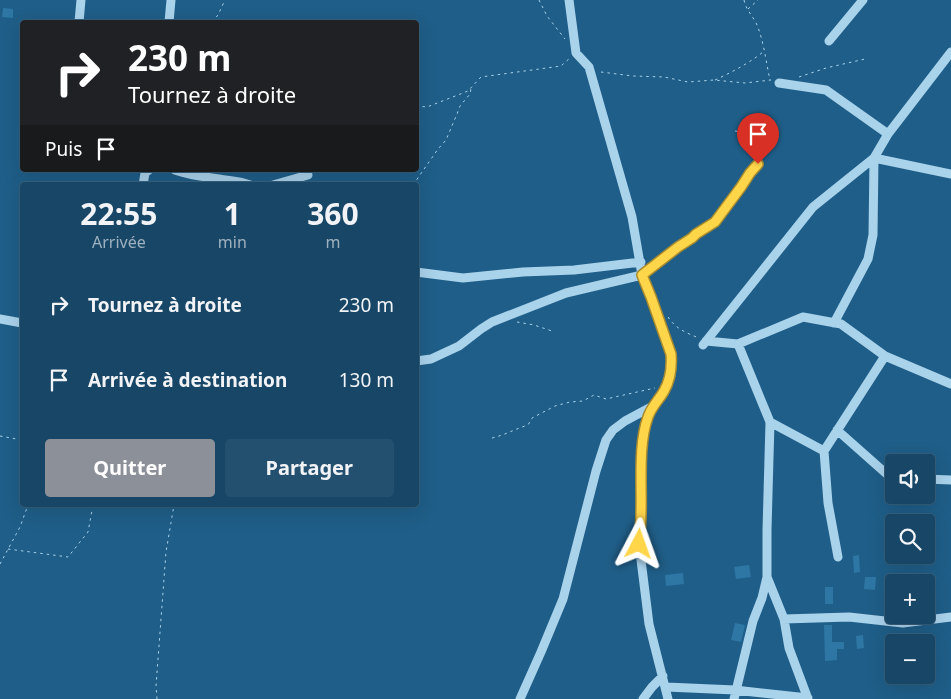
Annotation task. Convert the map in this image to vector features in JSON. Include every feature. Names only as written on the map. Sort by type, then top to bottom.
[{"type":"street","points":[[79,20],[81,0]]},
{"type":"street","points":[[169,20],[171,0]]},
{"type":"street","points":[[570,0],[576,53],[588,67],[632,217],[642,275],[671,354],[671,375],[666,387],[648,416],[643,439],[639,544],[649,624],[668,699]]},
{"type":"street","points":[[829,41],[863,0]]},
{"type":"street","points":[[703,342],[813,207],[874,158],[888,134],[951,52]]},
{"type":"street","points":[[775,81],[826,90],[888,134]]},
{"type":"street","points":[[874,158],[951,174]]},
{"type":"street","points":[[834,323],[868,259],[873,235],[874,158]]},
{"type":"street","points":[[419,361],[431,359],[459,346],[492,322],[566,293],[642,275],[678,247],[715,222],[758,164]]},
{"type":"street","points":[[181,172],[242,182]]},
{"type":"street","points":[[284,182],[308,175]]},
{"type":"street","points":[[419,272],[462,278],[523,272],[574,270],[641,262]]},
{"type":"street","points":[[703,342],[738,344],[803,317],[841,324],[885,356],[951,384]]},
{"type":"street","points":[[0,319],[20,323]]},
{"type":"street","points":[[735,695],[753,621],[762,598],[767,577],[766,530],[770,422],[738,344]]},
{"type":"street","points":[[838,557],[828,503],[824,451],[885,356]]},
{"type":"street","points":[[520,699],[563,599],[593,479],[606,440],[613,430],[625,421],[653,406]]},
{"type":"street","points":[[770,422],[824,451]]},
{"type":"street","points":[[837,430],[885,472]]},
{"type":"street","points":[[935,479],[951,480]]},
{"type":"street","points":[[666,687],[735,695],[808,698],[789,648],[784,619],[767,577]]},
{"type":"street","points":[[784,619],[849,617],[903,623],[951,617]]},
{"type":"street","points":[[644,699],[663,676]]},
{"type":"path","points":[[214,20],[225,0]]},
{"type":"path","points":[[539,0],[547,16],[565,39]]},
{"type":"path","points":[[588,67],[598,71],[633,76],[664,77],[688,82],[714,80],[745,83],[775,81],[756,23],[747,9],[744,0]]},
{"type":"path","points":[[747,9],[758,0]]},
{"type":"path","points":[[714,80],[737,70],[764,51]]},
{"type":"path","points":[[419,106],[427,106],[468,91],[481,77],[561,66],[576,53]]},
{"type":"path","points":[[796,78],[811,72],[865,59]]},
{"type":"path","points":[[415,182],[446,140],[460,106],[470,94],[471,88]]},
{"type":"path","points":[[735,131],[766,136]]},
{"type":"path","points":[[667,316],[671,322],[684,332],[703,342]]},
{"type":"path","points":[[518,322],[552,331]]},
{"type":"path","points":[[492,438],[528,425],[532,418],[555,406],[583,401],[594,395],[606,399],[647,389],[666,387]]},
{"type":"path","points":[[0,436],[20,440]]},
{"type":"path","points":[[0,564],[20,526],[27,507]]},
{"type":"path","points":[[8,549],[68,557],[88,532],[93,507]]},
{"type":"path","points":[[157,699],[156,686],[166,552],[174,507]]},
{"type":"building","points":[[3,8],[13,9],[13,18],[2,17]]},
{"type":"building","points":[[859,555],[860,572],[854,573],[853,556]]},
{"type":"building","points":[[749,565],[751,577],[736,579],[734,567]]},
{"type":"building","points":[[683,573],[684,584],[666,586],[665,575]]},
{"type":"building","points":[[865,577],[876,577],[875,590],[864,589]]},
{"type":"building","points":[[825,587],[833,587],[833,604],[825,604]]},
{"type":"building","points":[[735,623],[745,625],[741,642],[731,640]]},
{"type":"building","points":[[824,625],[832,625],[832,642],[844,642],[844,649],[837,649],[837,660],[825,661]]},
{"type":"building","points":[[863,635],[864,648],[857,649],[856,636]]},
{"type":"route","points":[[639,544],[645,426],[653,406],[664,391],[671,375],[672,363],[671,354],[642,275],[678,247],[715,222],[758,164]]}]
